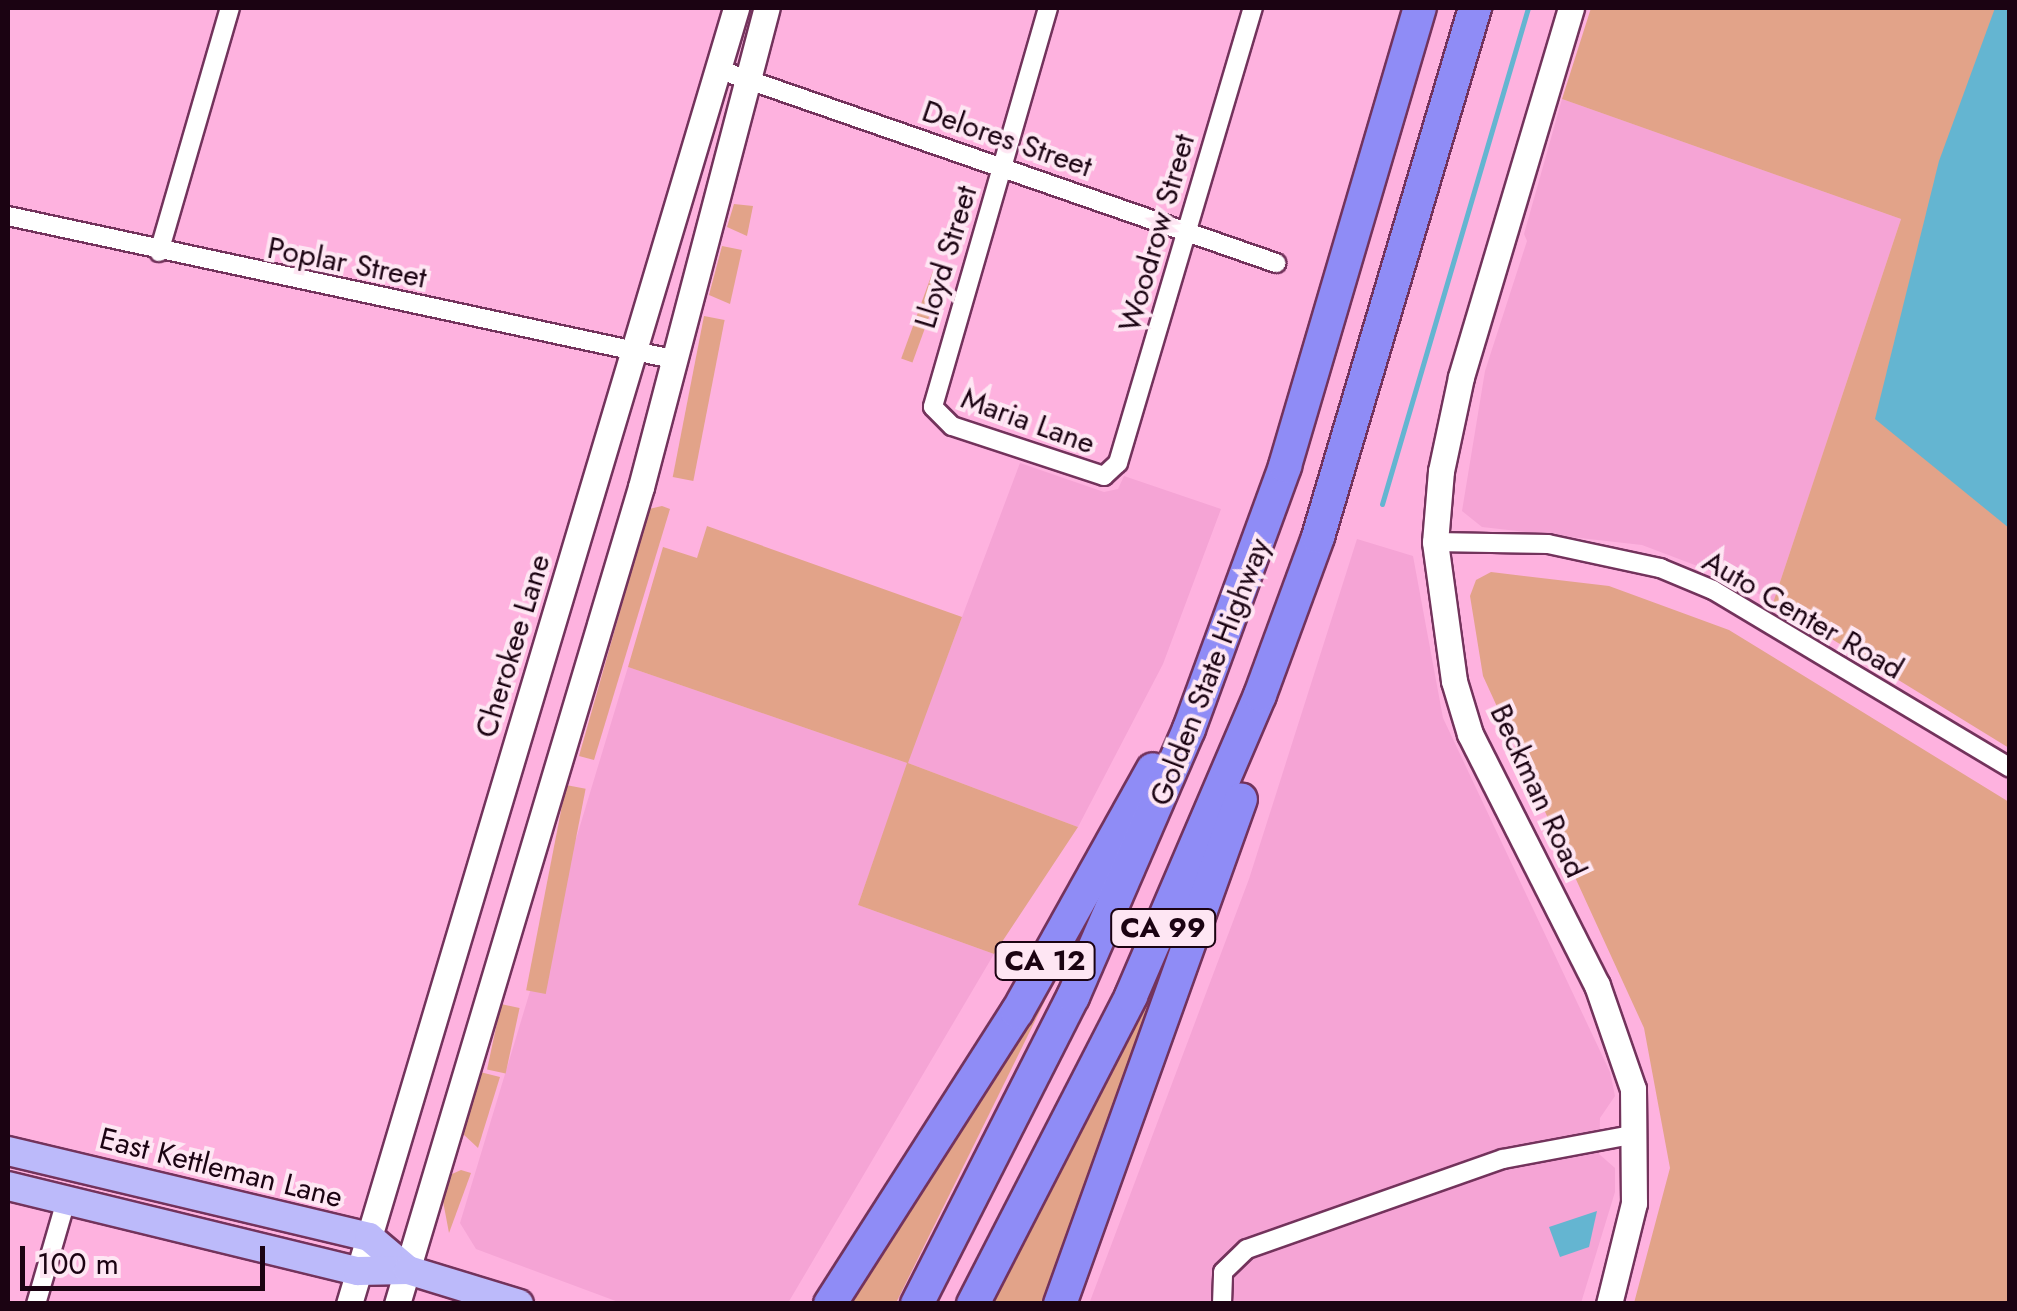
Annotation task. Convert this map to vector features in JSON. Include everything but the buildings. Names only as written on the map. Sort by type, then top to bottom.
[{"type":"highway","name":"Golden State Highway","points":[[916,1304],[1124,888],[1236,604],[1286,466],[1420,8]]},
{"type":"highway","name":"Golden State Highway","points":[[973,1304],[1182,886],[1318,537],[1474,8]]},
{"type":"highway","points":[[1060,1304],[1270,717],[1318,537]]},
{"type":"highway","name":"CA 12","points":[[830,1304],[1016,1012],[1140,795],[1236,604]]},
{"type":"main road","name":"Cherokee Lane","points":[[349,1304],[736,8]]},
{"type":"main road","points":[[397,1304],[678,360],[768,8]]},
{"type":"main road","name":"Beckman Road","points":[[1570,8],[1462,377],[1442,470],[1436,542],[1450,661],[1470,734],[1612,1020],[1633,1089],[1634,1202],[1609,1304]]},
{"type":"main road","name":"East Kettleman Lane","points":[[8,1150],[369,1237],[408,1270]]},
{"type":"main road","name":"East Kettleman Lane","points":[[8,1186],[358,1271],[408,1270],[519,1304]]},
{"type":"street","points":[[158,252],[230,8]]},
{"type":"street","name":"Lloyd Street","points":[[933,408],[1048,8]]},
{"type":"street","name":"Woodrow Street","points":[[1112,473],[1253,8]]},
{"type":"street","name":"Delores Street","points":[[720,70],[1276,263]]},
{"type":"street","name":"Poplar Street","points":[[8,216],[158,252],[678,360]]},
{"type":"street","name":"Maria Lane","points":[[933,408],[952,426],[1091,475],[1112,473]]},
{"type":"street","name":"Auto Center Road","points":[[1436,542],[1548,544],[1660,568],[1713,590],[2010,768]]},
{"type":"street","points":[[1222,1304],[1222,1272],[1247,1249],[1503,1159],[1636,1134]]},
{"type":"street","points":[[36,1304],[66,1201]]},
{"type":"shaded area","points":[[1591,8],[2009,8],[2009,748],[1773,603],[1901,219],[1562,99]]},
{"type":"shaded area","points":[[1562,99],[1901,219],[1773,603],[1737,581],[1642,545],[1482,527],[1462,511],[1485,371],[1527,241],[1524,234]]},
{"type":"shaded area","points":[[734,204],[753,206],[747,236],[727,227]]},
{"type":"shaded area","points":[[722,246],[742,250],[730,304],[709,295]]},
{"type":"shaded area","points":[[933,271],[944,275],[912,362],[901,358]]},
{"type":"shaded area","points":[[704,316],[725,320],[693,481],[673,477]]},
{"type":"shaded area","points":[[1020,463],[1104,492],[1118,489],[1124,476],[1221,509],[1163,664],[1078,827],[908,763],[858,905],[994,954],[788,1303],[621,1303],[476,1249],[460,1223],[628,667],[907,763]]},
{"type":"shaded area","points":[[649,509],[670,509],[594,760],[579,756]]},
{"type":"shaded area","points":[[707,526],[962,617],[908,763],[1078,827],[994,954],[858,905],[907,763],[628,667],[663,547],[697,558]]},
{"type":"shaded area","points":[[1357,539],[1413,556],[1443,718],[1610,1072],[1615,1096],[1600,1118],[1599,1154],[1615,1168],[1615,1192],[1581,1303],[1089,1304],[1249,879]]},
{"type":"shaded area","points":[[1491,572],[1609,586],[1729,630],[2009,802],[2009,1303],[1634,1303],[1670,1168],[1644,1028],[1483,676],[1470,596],[1476,580]]},
{"type":"shaded area","points":[[566,785],[586,789],[546,994],[526,990]]},
{"type":"shaded area","points":[[1192,891],[1046,1303],[993,1304],[1145,997]]},
{"type":"shaded area","points":[[1069,952],[896,1303],[841,1304]]},
{"type":"shaded area","points":[[501,1004],[520,1008],[506,1073],[487,1070]]},
{"type":"shaded area","points":[[480,1072],[500,1077],[478,1148],[462,1133]]},
{"type":"shaded area","points":[[461,1170],[471,1173],[449,1233],[443,1201],[452,1174]]},
{"type":"water","points":[[1995,8],[2010,8],[2009,528],[1875,419],[1939,161]]},
{"type":"water","points":[[1597,1211],[1589,1247],[1560,1257],[1549,1227]]},
{"type":"waterway","points":[[1382,504],[1528,8]]}]
